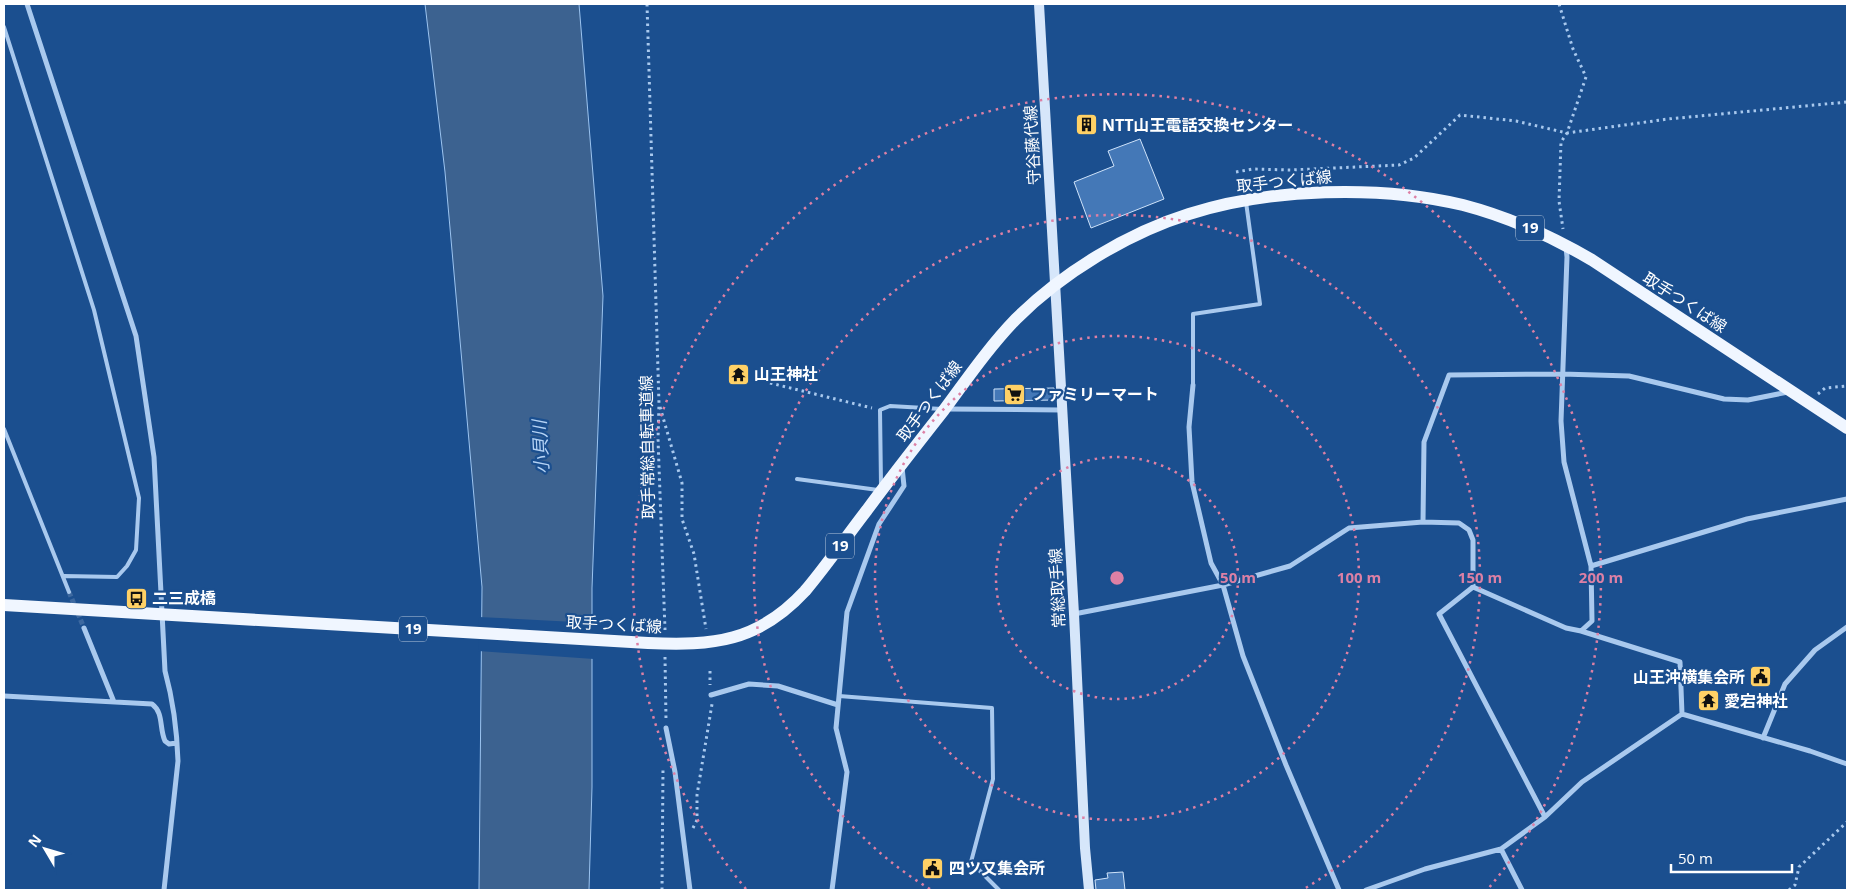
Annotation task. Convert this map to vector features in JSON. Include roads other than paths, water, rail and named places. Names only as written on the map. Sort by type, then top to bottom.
[{"type":"main road","name":"守谷藤代線","points":[[1038,4],[1055,285]]},
{"type":"main road","name":"取手つくば線","points":[[4,604],[665,644],[693,644],[718,641],[761,627],[779,616],[795,602],[814,580],[978,362],[1005,331],[1055,285],[1108,252],[1163,224],[1189,214],[1246,200],[1327,192],[1362,192],[1431,199],[1464,206],[1520,224],[1565,244],[1847,428]]},
{"type":"main road","name":"常総取手線","points":[[1055,285],[1085,848],[1089,890]]},
{"type":"street","points":[[27,4],[136,336],[154,457],[165,671],[171,692],[178,761],[164,890]]},
{"type":"street","points":[[1565,244],[1567,257],[1561,422],[1564,462],[1591,566],[1592,621],[1581,631]]},
{"type":"street","points":[[1423,522],[1424,442],[1449,375],[1562,374],[1629,376],[1724,399],[1748,400],[1791,391]]},
{"type":"street","points":[[1193,385],[1189,427],[1192,482],[1211,563],[1223,585],[1243,656],[1286,765],[1340,890]]},
{"type":"street","points":[[944,409],[1061,410]]},
{"type":"street","points":[[832,890],[847,772],[836,728],[847,612],[879,524],[904,486],[901,465]]},
{"type":"street","points":[[1591,566],[1747,519],[1847,499]]},
{"type":"street","points":[[1074,614],[1223,585],[1290,566],[1349,528],[1423,522],[1458,523],[1469,530],[1473,540],[1473,586]]},
{"type":"street","points":[[1473,586],[1566,628],[1680,662],[1682,714]]},
{"type":"street","points":[[1473,586],[1439,614],[1545,817]]},
{"type":"street","points":[[1763,738],[1785,684],[1815,650],[1847,627]]},
{"type":"street","points":[[84,628],[114,702]]},
{"type":"street","points":[[711,695],[749,684],[778,686],[838,706]]},
{"type":"street","points":[[4,696],[152,704],[157,708],[160,716],[165,741],[169,744],[177,743]]},
{"type":"street","points":[[1366,890],[1425,869],[1502,848],[1545,817],[1582,782],[1682,714]]},
{"type":"street","points":[[1682,714],[1847,764]]},
{"type":"street","points":[[666,728],[675,772],[690,890]]},
{"type":"street","points":[[1502,848],[1522,890]]},
{"type":"lane","points":[[4,27],[94,310],[139,498],[136,550],[127,566],[117,577],[64,576]]},
{"type":"lane","points":[[1193,385],[1193,314],[1260,304],[1246,200]]},
{"type":"lane","points":[[797,480],[881,491],[880,410],[890,406],[944,409]]},
{"type":"lane","points":[[4,430],[70,592]]},
{"type":"lane","points":[[839,696],[992,708],[993,779],[971,862],[999,890]]},
{"type":"water","name":"小貝川","points":[[425,4],[579,4],[603,296],[592,588],[592,787],[589,890],[479,890],[482,587],[445,172]]},
{"type":"tunnel","points":[[69,592],[84,628]]},
{"type":"place","name":"NTT山王電話交換センター","points":[[1086,125]]},
{"type":"place","name":"山王神社","points":[[738,374]]},
{"type":"place","name":"ファミリーマート","points":[[1015,394]]},
{"type":"place","name":"二三成橋","points":[[136,598]]},
{"type":"place","name":"山王沖横集会所","points":[[1761,677]]},
{"type":"place","name":"愛宕神社","points":[[1708,701]]},
{"type":"place","name":"四ツ又集会所","points":[[933,868]]}]
